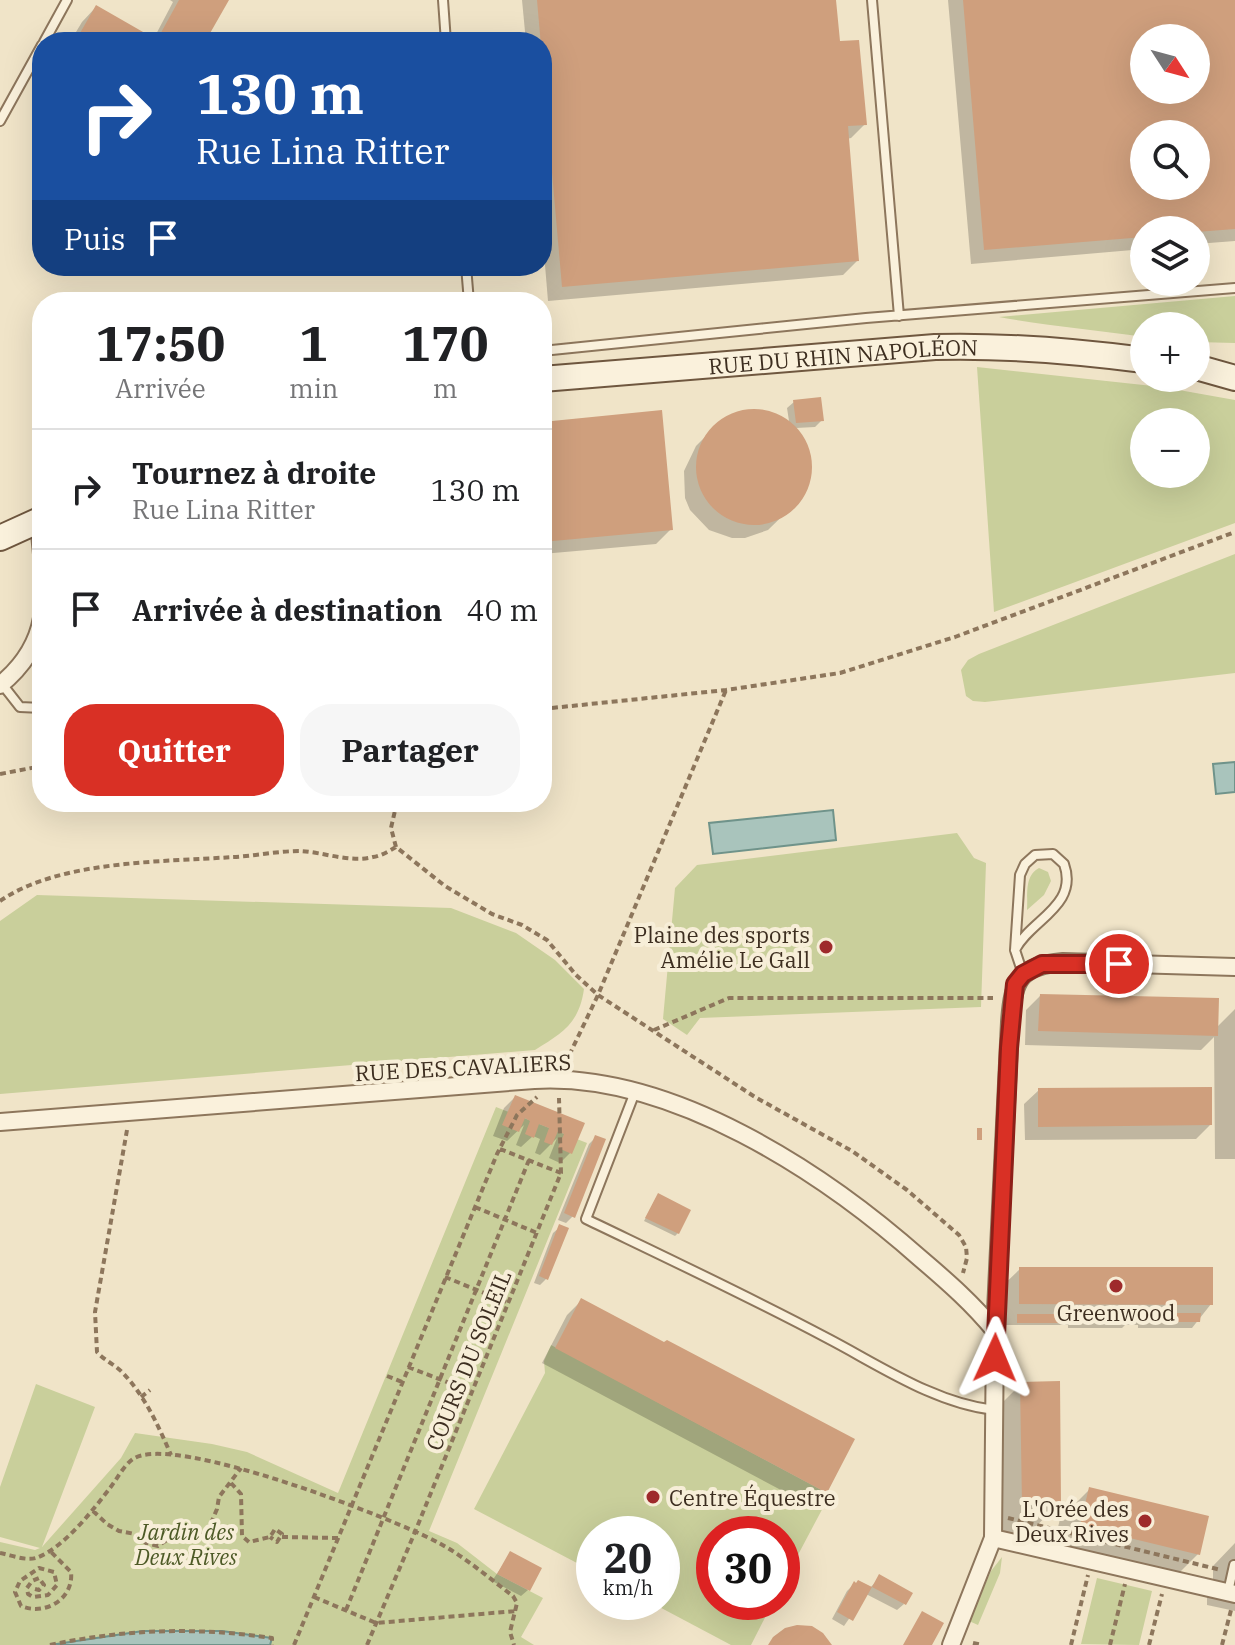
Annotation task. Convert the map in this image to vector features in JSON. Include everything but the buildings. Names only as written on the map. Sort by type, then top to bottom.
[{"type":"main road","name":"RUE DU RHIN NAPOLÉON","points":[[552,378],[935,347],[1010,346],[1130,358]]},
{"type":"main road","points":[[1210,367],[1235,366]]},
{"type":"main road","points":[[1210,371],[1235,378]]},
{"type":"main road","points":[[0,538],[32,524]]},
{"type":"street","points":[[1,685],[32,647]]},
{"type":"street","points":[[951,1645],[993,1538],[995,1331],[1015,984],[1023,974],[1042,964],[1063,962],[1235,967]]},
{"type":"street","name":"RUE DES CAVALIERS","points":[[0,1122],[558,1079],[600,1084],[635,1092],[708,1118],[771,1150],[827,1184],[874,1217],[976,1308],[995,1331]]},
{"type":"street","points":[[993,1538],[1231,1598]]},
{"type":"lane","points":[[50,32],[67,0]]},
{"type":"lane","points":[[443,0],[445,32]]},
{"type":"lane","points":[[872,0],[899,316]]},
{"type":"lane","points":[[0,121],[32,64]]},
{"type":"lane","points":[[552,350],[899,316],[1235,288]]},
{"type":"lane","points":[[1,685],[20,707],[32,708]]},
{"type":"lane","points":[[1015,950],[1025,935],[1053,911],[1067,887],[1064,864],[1053,854],[1035,855],[1025,864],[1020,875],[1015,950],[1023,974]]},
{"type":"lane","points":[[635,1092],[586,1219],[924,1388],[977,1408],[995,1410]]},
{"type":"lane","points":[[1231,1598],[1233,1569]]},
{"type":"path","points":[[552,708],[726,690],[840,673],[955,637],[1235,532]]},
{"type":"path","points":[[558,1079],[598,995],[726,690]]},
{"type":"path","points":[[0,774],[32,768]]},
{"type":"path","points":[[395,812],[391,828],[396,847],[445,886],[492,914],[522,925],[547,940],[576,975],[598,995],[743,1090],[852,1151],[907,1190],[959,1235],[966,1247],[967,1258],[962,1276],[970,1281]]},
{"type":"path","points":[[0,901],[41,881],[155,860],[299,851],[359,859],[374,857],[396,847]]},
{"type":"path","points":[[653,1031],[729,998],[993,998]]},
{"type":"path","name":"COURS DU SOLEIL","points":[[367,1645],[561,1173],[558,1079]]},
{"type":"path","points":[[294,1645],[445,1277],[517,1115]]},
{"type":"path","points":[[129,1124],[95,1312],[95,1337],[97,1352],[120,1370],[152,1413],[171,1455]]},
{"type":"path","points":[[500,1149],[561,1173]]},
{"type":"path","points":[[346,1610],[529,1160]]},
{"type":"path","points":[[475,1207],[537,1233]]},
{"type":"path","points":[[445,1277],[509,1303]]},
{"type":"path","points":[[408,1367],[473,1392]]},
{"type":"path","points":[[387,1376],[402,1382]]},
{"type":"path","points":[[141,1397],[150,1390]]},
{"type":"path","points":[[0,1553],[24,1559],[35,1558],[49,1550],[93,1511],[132,1460],[147,1453],[171,1455],[241,1468],[352,1504],[457,1554],[513,1596],[517,1603],[510,1632],[514,1645]]},
{"type":"path","points":[[93,1511],[119,1531],[135,1534],[146,1543],[158,1546],[176,1534],[206,1535],[219,1497],[241,1468]]},
{"type":"path","points":[[231,1483],[241,1494],[242,1536],[249,1542],[270,1537],[275,1529],[281,1532],[282,1537]]},
{"type":"path","points":[[995,1514],[1233,1569]]},
{"type":"path","points":[[270,1537],[277,1542],[282,1537],[338,1538]]},
{"type":"path","points":[[35,1589],[44,1585],[39,1578],[27,1588],[28,1594],[41,1598],[53,1591],[57,1585],[54,1572],[39,1568],[20,1581],[15,1592],[21,1606],[30,1610],[49,1606],[58,1602],[70,1588],[71,1572],[49,1550]]},
{"type":"path","points":[[1071,1645],[1088,1573]]},
{"type":"path","points":[[1110,1645],[1125,1582]]},
{"type":"path","points":[[1149,1645],[1163,1591]]},
{"type":"path","points":[[314,1597],[376,1623],[516,1611]]},
{"type":"path","points":[[1222,1645],[1231,1598]]},
{"type":"path","points":[[50,1645],[143,1631],[222,1631],[272,1638],[272,1645]]},
{"type":"path","points":[[973,1643],[982,1645]]},
{"type":"green space","points":[[1235,296],[1235,343],[1210,342],[1210,312],[1130,312],[1130,335],[999,317]]},
{"type":"green space","points":[[977,367],[1130,384],[1130,392],[1190,392],[1235,400],[1235,523],[994,612]]},
{"type":"green space","points":[[1235,554],[1235,673],[985,702],[973,701],[966,696],[961,670],[968,660],[979,654]]},
{"type":"green space","name":"Plaine des sports Amélie Le Gall","points":[[957,833],[974,858],[986,863],[981,1007],[700,1018],[687,1035],[663,1019],[675,888],[697,865]]},
{"type":"green space","points":[[1039,868],[1048,872],[1051,881],[1044,895],[1027,910],[1029,881]]},
{"type":"green space","points":[[37,895],[451,908],[516,933],[555,960],[584,989],[582,1001],[568,1026],[535,1050],[0,1094],[0,921]]},
{"type":"green space","name":"Jardin des Deux Rives","points":[[496,1107],[587,1143],[429,1531],[457,1543],[497,1574],[543,1598],[521,1637],[534,1645],[0,1645],[0,1542],[35,1550],[40,1548],[0,1537],[0,1487],[36,1384],[95,1407],[42,1547],[121,1458],[135,1433],[247,1452],[338,1493]]},
{"type":"green space","name":"Centre Équestre","points":[[551,1345],[827,1493],[826,1502],[800,1551],[800,1516],[696,1516],[696,1620],[764,1620],[751,1645],[731,1645],[680,1618],[680,1516],[576,1516],[576,1563],[474,1509],[545,1373],[544,1361]]},
{"type":"green space","points":[[1002,1557],[1000,1573],[978,1625],[969,1621],[991,1571]]},
{"type":"green space","points":[[1097,1578],[1152,1591],[1139,1645],[1081,1644]]},
{"type":"water","points":[[1235,762],[1235,792],[1216,794],[1213,764]]},
{"type":"water","points":[[833,810],[836,840],[713,854],[709,823]]},
{"type":"water","points":[[143,1631],[222,1631],[272,1638],[270,1645],[50,1645]]},
{"type":"place","name":"Plaine des sports Amélie Le Gall","points":[[826,947]]},
{"type":"place","name":"Greenwood","points":[[1116,1286]]},
{"type":"place","name":"Centre Équestre","points":[[653,1497]]},
{"type":"place","name":"L'Orée des Deux Rives","points":[[1145,1521]]},
{"type":"route","points":[[995,1358],[1009,1048],[1015,984],[1023,974],[1042,964],[1119,964]]}]
